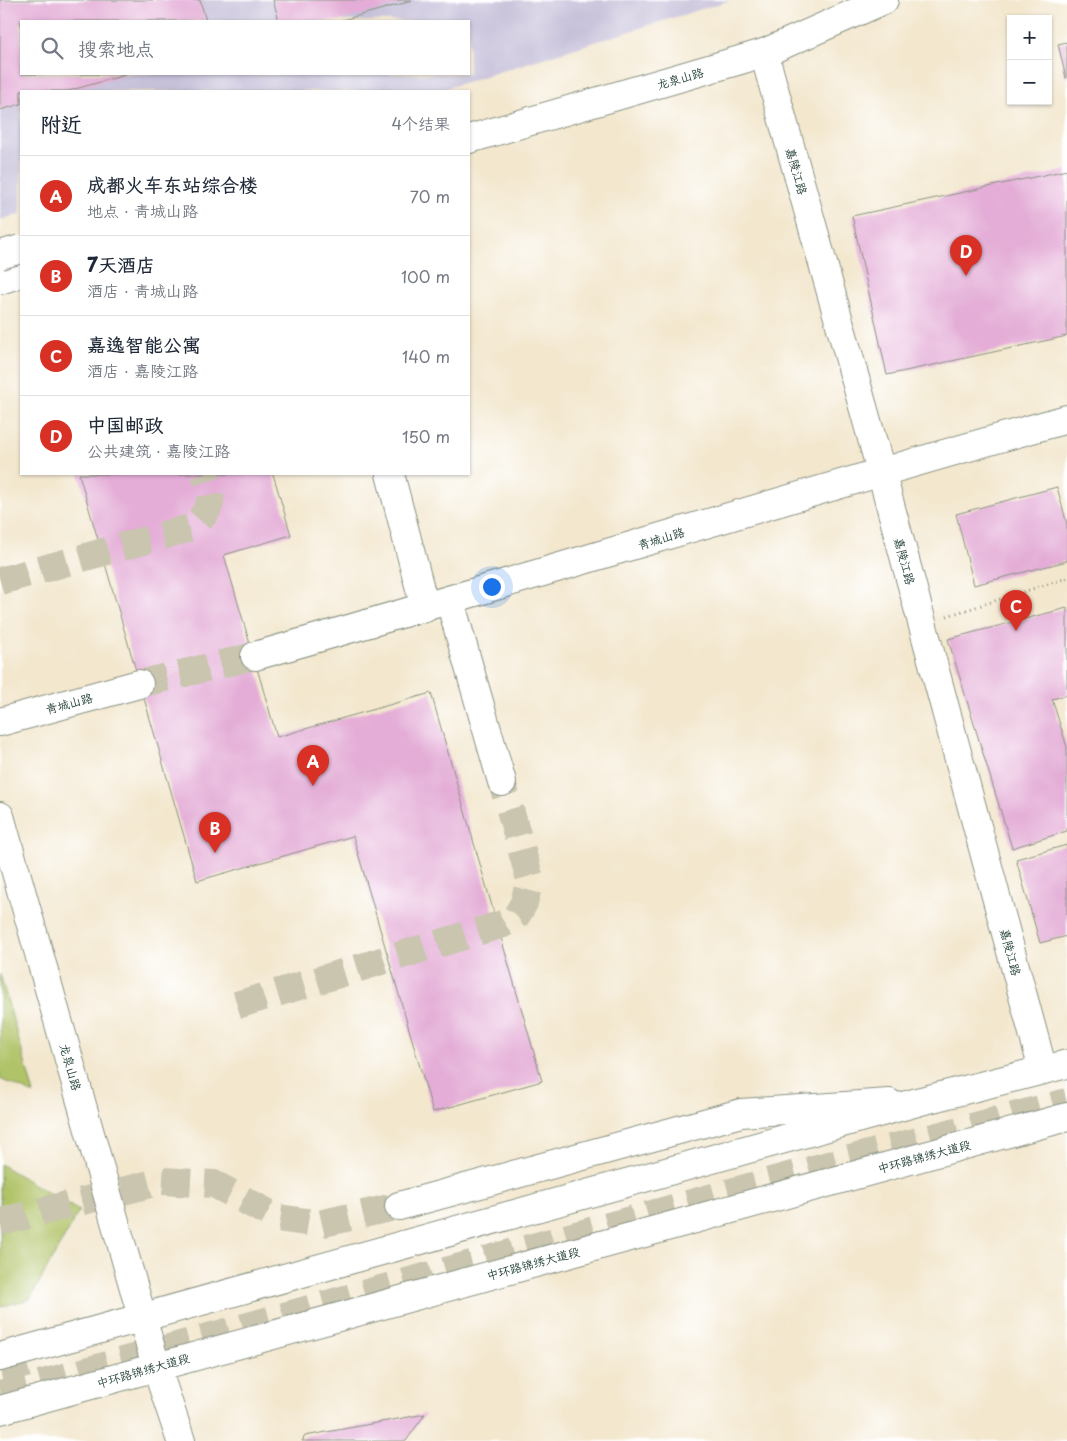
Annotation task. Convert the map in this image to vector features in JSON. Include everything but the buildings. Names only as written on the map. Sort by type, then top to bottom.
[{"type":"street","points":[[470,124],[766,40],[859,0]]},
{"type":"street","name":"龙泉山路","points":[[470,139],[764,53],[884,0]]},
{"type":"street","name":"嘉陵江路","points":[[764,53],[922,624],[1055,1067]]},
{"type":"street","points":[[470,145],[499,130]]},
{"type":"street","points":[[0,255],[20,249]]},
{"type":"street","points":[[0,280],[20,273]]},
{"type":"street","points":[[0,290],[20,284]]},
{"type":"street","name":"青城山路","points":[[255,656],[437,604],[881,471],[1067,419]]},
{"type":"street","points":[[390,475],[502,782]]},
{"type":"street","name":"青城山路","points":[[0,722],[139,684]]},
{"type":"street","name":"龙泉山路","points":[[0,816],[156,1366],[181,1441]]},
{"type":"street","points":[[0,1356],[921,1101],[1055,1067]]},
{"type":"street","points":[[399,1206],[741,1114],[921,1101]]},
{"type":"street","name":"中环路锦绣大道段","points":[[0,1410],[1067,1117]]},
{"type":"path","points":[[922,624],[1067,578]]},
{"type":"shaded area","points":[[0,0],[731,0],[440,90],[20,90],[20,214],[0,220]]},
{"type":"green space","points":[[0,974],[34,1094],[0,1079]]},
{"type":"green space","points":[[0,1164],[79,1211],[30,1299],[0,1307]]},
{"type":"tunnel","points":[[0,581],[193,527],[205,513],[210,503],[205,475]]},
{"type":"tunnel","points":[[139,684],[255,656]]},
{"type":"tunnel","points":[[237,1005],[503,924],[517,915],[524,903],[530,879],[502,782]]},
{"type":"tunnel","points":[[0,1395],[846,1160],[1067,1102]]},
{"type":"tunnel","points":[[0,1222],[162,1181],[214,1184],[278,1218],[319,1224],[399,1206]]},
{"type":"tunnel","points":[[0,1371],[40,1360]]},
{"type":"place","name":"中国邮政","points":[[966,276]]},
{"type":"place","name":"嘉逸智能公寓","points":[[1016,631]]},
{"type":"place","name":"成都火车东站综合楼","points":[[313,786]]},
{"type":"place","name":"7天酒店","points":[[215,853]]}]
